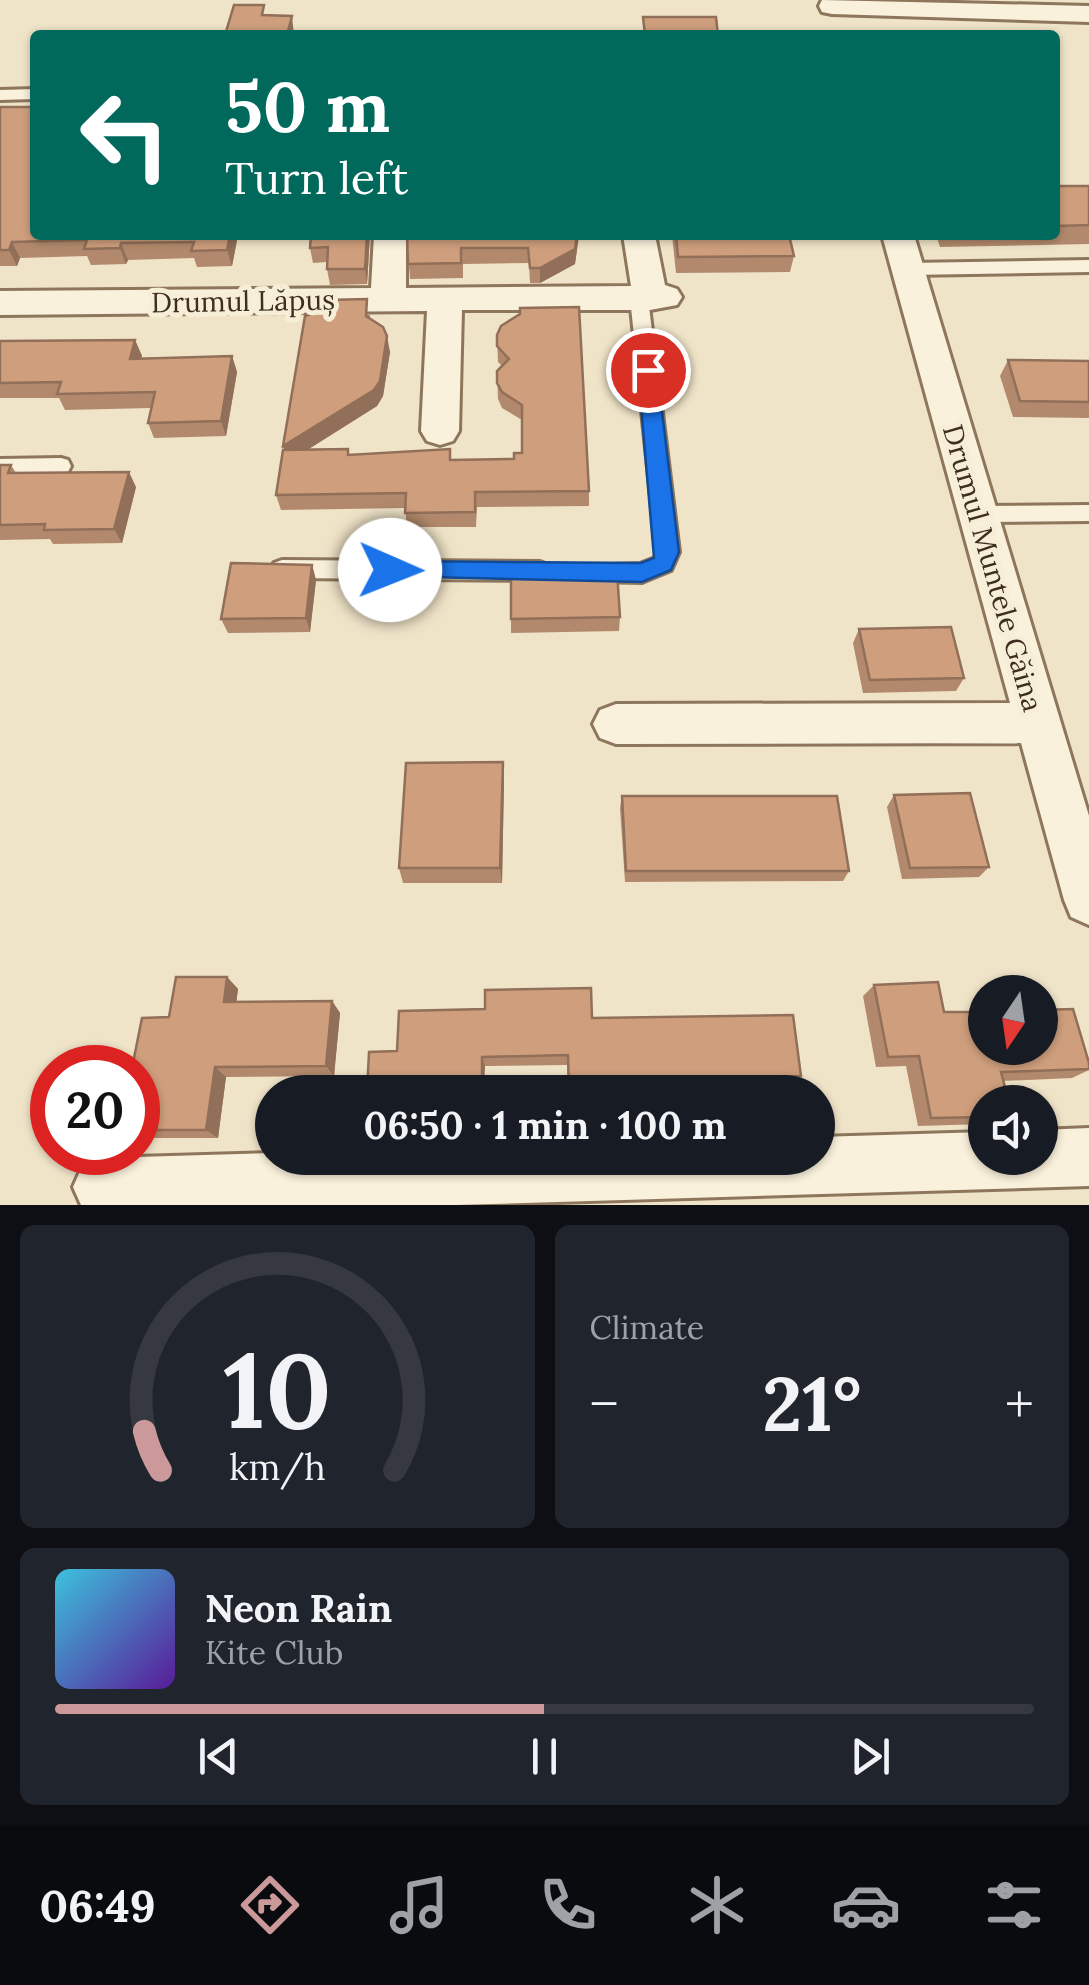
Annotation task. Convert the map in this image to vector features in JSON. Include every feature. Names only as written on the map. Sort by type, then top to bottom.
[{"type":"street","points":[[839,30],[831,3],[1089,14]]},
{"type":"street","points":[[388,300],[390,240]]},
{"type":"street","points":[[640,240],[652,298]]},
{"type":"street","name":"Drumul Muntele Găina","points":[[903,252],[1089,900]]},
{"type":"street","name":"Drumul Lăpuș","points":[[0,304],[652,298]]},
{"type":"street","points":[[440,431],[445,299]]},
{"type":"street","points":[[616,724],[1038,723]]},
{"type":"street","points":[[102,1187],[1089,1157]]},
{"type":"lane","points":[[0,95],[30,94]]},
{"type":"lane","points":[[903,252],[1089,266]]},
{"type":"lane","points":[[281,569],[642,572],[663,564],[668,552],[652,298]]},
{"type":"lane","points":[[0,467],[61,466]]},
{"type":"lane","points":[[978,514],[1089,513]]},
{"type":"building","points":[[234,5],[264,5],[262,15],[292,16],[288,30],[226,30]]},
{"type":"building","points":[[643,17],[716,17],[717,30],[644,30]]},
{"type":"building","points":[[0,107],[30,107],[30,240],[87,240],[12,242],[9,250],[0,250]]},
{"type":"building","points":[[1060,186],[1089,186],[1089,225],[1060,226]]},
{"type":"building","points":[[87,240],[229,240],[227,250],[191,251],[194,242],[121,243],[120,248],[84,249]]},
{"type":"building","points":[[311,240],[367,240],[365,269],[327,269],[328,247],[310,248]]},
{"type":"building","points":[[407,240],[576,240],[575,249],[540,268],[530,268],[528,248],[461,248],[461,263],[408,264]]},
{"type":"building","points":[[676,240],[790,240],[794,256],[678,257]]},
{"type":"building","points":[[367,299],[366,316],[383,327],[387,336],[380,381],[374,390],[283,446],[305,316],[323,310],[324,300]]},
{"type":"building","points":[[579,307],[589,491],[475,492],[475,512],[405,513],[406,493],[276,495],[283,450],[348,449],[348,455],[450,449],[450,460],[514,459],[514,453],[522,453],[522,405],[502,392],[497,383],[497,371],[509,359],[497,346],[497,335],[501,326],[520,314],[520,308]]},
{"type":"building","points":[[135,340],[130,359],[232,356],[221,421],[148,423],[155,392],[57,394],[61,382],[0,383],[0,341]]},
{"type":"building","points":[[1008,360],[1089,361],[1089,402],[1020,401]]},
{"type":"building","points":[[0,465],[11,465],[8,473],[129,472],[114,529],[44,530],[45,524],[0,525]]},
{"type":"building","points":[[231,563],[312,565],[306,618],[221,619]]},
{"type":"building","points":[[511,569],[617,571],[620,617],[511,619]]},
{"type":"building","points":[[951,627],[964,678],[870,680],[859,629]]},
{"type":"building","points":[[503,762],[500,868],[399,868],[406,763]]},
{"type":"building","points":[[970,793],[989,867],[910,868],[894,795]]},
{"type":"building","points":[[622,796],[837,796],[849,871],[626,871]]},
{"type":"building","points":[[176,977],[227,977],[224,1002],[332,1001],[326,1066],[215,1067],[206,1130],[160,1130],[160,1045],[137,1045],[142,1018],[169,1017]]},
{"type":"building","points":[[938,982],[944,1012],[968,1012],[968,1065],[1058,1065],[1058,1009],[1073,1009],[1089,1069],[1001,1072],[1004,1085],[968,1085],[968,1117],[931,1118],[919,1056],[888,1057],[874,985]]},
{"type":"building","points":[[591,988],[592,1018],[793,1015],[801,1075],[569,1075],[568,1055],[482,1057],[482,1075],[368,1075],[369,1052],[397,1051],[399,1011],[485,1009],[485,990]]},
{"type":"route","points":[[390,570],[642,572],[663,564],[668,552],[648,370]]}]
